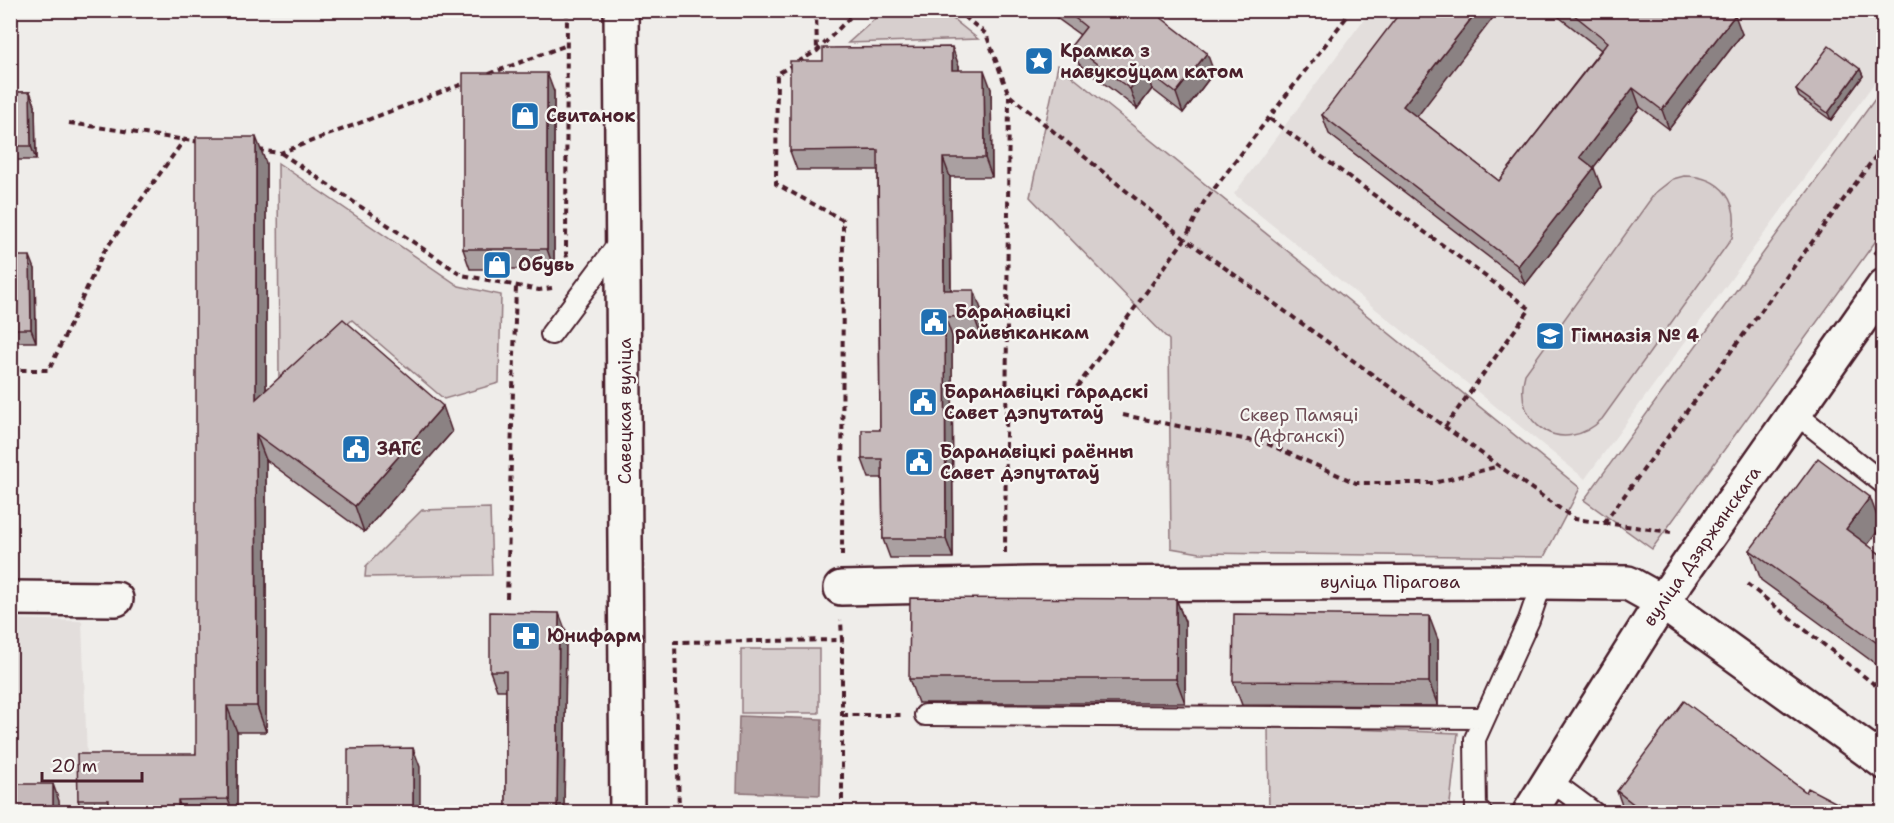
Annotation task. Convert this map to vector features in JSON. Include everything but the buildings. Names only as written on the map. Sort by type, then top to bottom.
[{"type":"street","name":"Савецкая вуліца","points":[[621,10],[627,813]]},
{"type":"street","name":"вуліца Дзяржынскага","points":[[1530,813],[1662,602],[1884,286]]},
{"type":"street","name":"вуліца Пірагова","points":[[841,588],[1044,584],[1628,583],[1662,602],[1884,762]]},
{"type":"street","points":[[10,597],[116,599]]},
{"type":"lane","points":[[551,334],[574,293],[623,237]]},
{"type":"lane","points":[[1795,413],[1884,484]]},
{"type":"lane","points":[[1481,813],[1476,810],[1475,739],[1529,620],[1542,582]]},
{"type":"lane","points":[[925,716],[1484,718]]},
{"type":"lane","points":[[1549,782],[1593,813]]},
{"type":"path","points":[[248,148],[280,153],[462,275],[540,290],[574,293],[566,253],[567,10]]},
{"type":"path","points":[[816,10],[817,51]]},
{"type":"path","points":[[842,813],[843,220],[776,184],[777,74],[817,51],[857,10]]},
{"type":"path","points":[[956,10],[986,34],[1009,95],[1005,559]]},
{"type":"path","points":[[1077,387],[1185,239],[1204,202],[1352,10]]},
{"type":"path","points":[[280,153],[567,45]]},
{"type":"path","points":[[1009,95],[1185,239],[1498,466],[1575,519],[1675,532]]},
{"type":"path","points":[[1270,118],[1530,309],[1445,427]]},
{"type":"path","points":[[69,123],[206,142]]},
{"type":"path","points":[[10,370],[49,370],[103,253],[184,140]]},
{"type":"path","points":[[1604,523],[1884,145]]},
{"type":"path","points":[[507,598],[516,286]]},
{"type":"path","points":[[1123,415],[1268,444],[1356,483],[1434,483],[1498,466]]},
{"type":"path","points":[[1747,584],[1884,692]]},
{"type":"path","points":[[679,813],[675,642],[842,640]]},
{"type":"path","points":[[842,715],[925,716]]},
{"type":"path","points":[[770,813],[770,807],[842,807]]},
{"type":"shaded area","name":"Гімназія № 4","points":[[1370,11],[1883,11],[1883,71],[1585,479],[1234,194]]},
{"type":"shaded area","points":[[11,619],[82,621],[89,812],[11,812]]},
{"type":"shaded area","points":[[739,716],[822,719],[820,795],[737,792]]},
{"type":"green space","points":[[885,10],[943,11],[978,39],[848,43]]},
{"type":"green space","name":"Сквер Памяці (Афганскі)","points":[[1058,65],[1580,488],[1544,557],[1200,553],[1171,548],[1169,340],[1030,197]]},
{"type":"green space","points":[[1883,88],[1883,231],[1652,549],[1584,500]]},
{"type":"green space","points":[[278,163],[459,286],[501,295],[499,383],[444,399],[352,320],[279,384]]},
{"type":"green space","points":[[1684,176],[1709,181],[1726,194],[1734,213],[1732,238],[1602,419],[1587,430],[1572,435],[1557,435],[1544,430],[1533,421],[1526,408],[1523,392],[1525,374],[1655,193],[1673,179]]},
{"type":"green space","points":[[490,508],[492,575],[365,577],[366,566],[422,510]]},
{"type":"green space","points":[[741,649],[819,649],[819,713],[741,713]]},
{"type":"green space","points":[[1268,726],[1458,733],[1449,812],[1269,812]]},
{"type":"place","name":"Крамка з навукоўцам катом","points":[[1039,61]]},
{"type":"place","name":"Свитанок","points":[[525,116]]},
{"type":"place","name":"Обувь","points":[[497,265]]},
{"type":"place","name":"Баранавіцкі райвыканкам","points":[[934,322]]},
{"type":"place","name":"Гімназія № 4","points":[[1550,336]]},
{"type":"place","name":"Баранавіцкі гарадскі Савет дэпутатаў","points":[[923,402]]},
{"type":"place","name":"ЗАГС","points":[[356,449]]},
{"type":"place","name":"Баранавіцкі раённы Савет дэпутатаў","points":[[919,462]]},
{"type":"place","name":"Юнифарм","points":[[526,636]]}]
